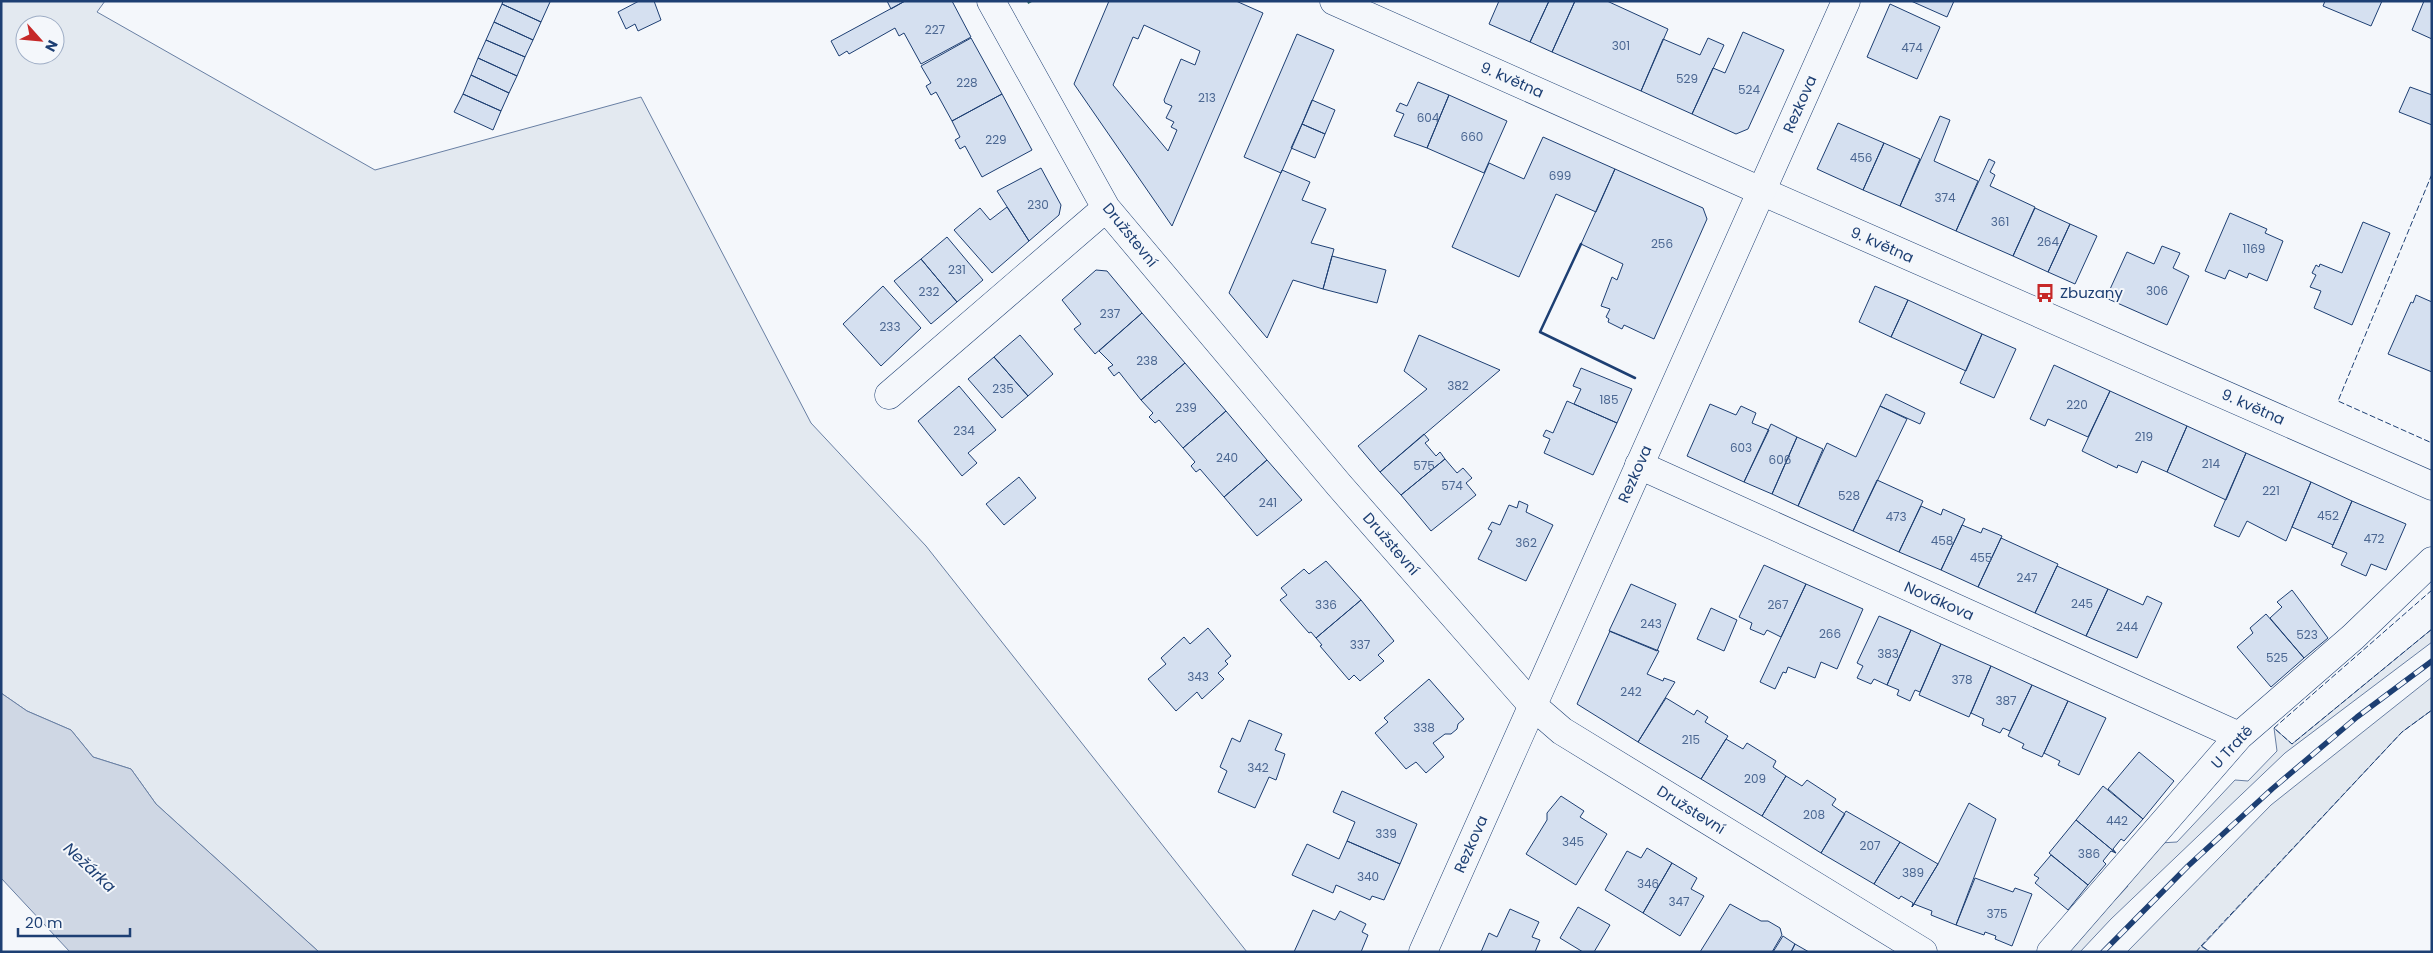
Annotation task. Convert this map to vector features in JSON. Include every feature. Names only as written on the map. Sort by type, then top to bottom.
[{"type":"street","name":"Družstevní","points":[[990,1],[1106,208],[1339,485],[1532,706],[1562,731],[1924,952]]},
{"type":"street","name":"9. května","points":[[1334,1],[2432,486]]},
{"type":"street","name":"Rezkova","points":[[1424,949],[1846,1]]},
{"type":"street","points":[[889,395],[1106,208]]},
{"type":"street","name":"Novákova","points":[[1639,465],[2239,736]]},
{"type":"street","name":"U Tratě","points":[[2051,952],[2239,736],[2353,636],[2432,561]]},
{"type":"shaded area","points":[[1,1],[105,1],[97,12],[375,170],[641,97],[811,423],[926,546],[1247,952],[319,952],[156,804],[131,769],[93,757],[71,730],[27,711],[1,693]]},
{"type":"shaded area","points":[[2432,629],[2432,642],[2285,753],[2111,919],[2080,952],[2066,952],[2128,886],[2125,882],[2160,843],[2177,842],[2235,780],[2248,781],[2277,751],[2274,728],[2292,744]]},
{"type":"shaded area","points":[[2432,677],[2432,710],[2402,732],[2202,946],[2210,952],[2127,952],[2271,805]]},
{"type":"water","name":"Nežárka","points":[[1,693],[27,711],[71,730],[93,757],[131,769],[156,804],[319,952],[70,952],[1,878]]},
{"type":"building","points":[[503,1],[550,2],[541,22],[502,4]]},
{"type":"building","points":[[639,1],[654,1],[661,20],[638,31],[635,24],[626,29],[618,12]]},
{"type":"building","points":[[887,1],[905,1],[891,9]]},
{"type":"building","points":[[905,1],[952,1],[971,37],[921,64],[904,33],[899,36],[895,28],[849,54],[847,51],[839,56],[831,41]]},
{"type":"building","points":[[1109,1],[1236,1],[1263,13],[1172,226],[1074,84]],"holes":[[[1144,25],[1200,51],[1195,65],[1181,59],[1164,100],[1165,103],[1172,106],[1166,118],[1174,122],[1171,127],[1177,130],[1168,151],[1113,85],[1133,37],[1138,39]]]},
{"type":"building","points":[[1499,1],[1549,1],[1530,42],[1489,24]]},
{"type":"building","points":[[1549,1],[1575,1],[1552,52],[1530,42]]},
{"type":"building","points":[[1575,1],[1607,1],[1668,29],[1641,91],[1552,52]]},
{"type":"building","points":[[1911,1],[1954,1],[1947,17]]},
{"type":"building","points":[[2325,1],[2382,1],[2371,26],[2323,6]]},
{"type":"building","points":[[2424,1],[2432,1],[2432,39],[2412,30]]},
{"type":"building","points":[[502,4],[541,22],[533,40],[494,22]]},
{"type":"building","points":[[1890,4],[1940,27],[1917,79],[1867,57]]},
{"type":"building","points":[[494,22],[533,40],[525,57],[486,40]]},
{"type":"building","points":[[1743,32],[1784,50],[1748,129],[1736,134],[1692,114],[1713,68],[1725,73]]},
{"type":"building","points":[[1297,34],[1334,50],[1281,173],[1244,157]]},
{"type":"building","points":[[971,38],[1002,94],[952,121],[936,92],[931,95],[926,86],[931,83],[921,66]]},
{"type":"building","points":[[1708,38],[1724,45],[1692,114],[1641,91],[1663,39],[1700,55]]},
{"type":"building","points":[[486,40],[525,57],[517,76],[478,58]]},
{"type":"building","points":[[478,58],[517,76],[509,93],[471,75]]},
{"type":"building","points":[[471,75],[509,93],[501,111],[463,94]]},
{"type":"building","points":[[1418,82],[1449,95],[1427,148],[1394,136],[1404,114],[1396,111],[1400,103],[1407,106]]},
{"type":"building","points":[[2410,87],[2432,95],[2432,125],[2399,112]]},
{"type":"building","points":[[463,94],[501,111],[493,130],[454,112]]},
{"type":"building","points":[[1002,94],[1032,150],[982,177],[965,146],[960,149],[955,140],[960,137],[952,121]]},
{"type":"building","points":[[1449,95],[1507,121],[1484,173],[1427,148]]},
{"type":"building","points":[[1312,100],[1335,110],[1325,134],[1302,124]]},
{"type":"building","points":[[1940,116],[1950,120],[1934,161],[1978,181],[1956,231],[1900,206]]},
{"type":"building","points":[[1838,123],[1884,143],[1863,190],[1817,169]]},
{"type":"building","points":[[1302,124],[1325,134],[1315,158],[1291,148]]},
{"type":"building","points":[[1543,137],[1615,169],[1596,212],[1556,194],[1519,277],[1452,247],[1489,163],[1524,179]]},
{"type":"building","points":[[1884,143],[1920,159],[1900,206],[1863,190]]},
{"type":"building","points":[[1989,159],[1995,162],[1990,172],[1995,175],[1990,186],[2035,207],[2013,256],[1956,231]]},
{"type":"building","points":[[1041,168],[1061,205],[1059,215],[1029,241],[997,191]]},
{"type":"building","points":[[1615,169],[1703,208],[1707,219],[1654,339],[1624,325],[1622,329],[1608,322],[1609,319],[1606,317],[1610,309],[1601,306],[1612,277],[1617,280],[1623,264],[1581,244]]},
{"type":"building","points":[[1282,170],[1310,182],[1302,200],[1326,209],[1311,243],[1334,249],[1323,289],[1293,280],[1267,338],[1229,293]]},
{"type":"building","points":[[1007,207],[1029,241],[992,273],[954,230],[980,208],[990,220]]},
{"type":"building","points":[[2035,208],[2070,224],[2048,272],[2013,256]]},
{"type":"building","points":[[2230,213],[2267,229],[2265,233],[2283,241],[2267,281],[2249,273],[2247,278],[2229,270],[2225,279],[2205,271]]},
{"type":"building","points":[[2363,222],[2390,233],[2352,325],[2314,308],[2321,291],[2310,287],[2316,275],[2312,273],[2316,265],[2319,267],[2320,264],[2342,273]]},
{"type":"building","points":[[2070,224],[2097,236],[2075,284],[2048,272]]},
{"type":"building","points":[[947,237],[983,280],[957,302],[921,259]]},
{"type":"building","points":[[2162,246],[2180,253],[2173,268],[2189,276],[2167,325],[2106,298],[2127,252],[2154,264]]},
{"type":"building","points":[[1332,256],[1386,270],[1377,303],[1323,289]]},
{"type":"building","points":[[921,259],[957,302],[931,324],[894,281]]},
{"type":"building","points":[[1096,270],[1107,271],[1142,313],[1095,354],[1074,329],[1081,324],[1062,300]]},
{"type":"building","points":[[883,286],[921,328],[881,366],[843,324]]},
{"type":"building","points":[[1875,286],[1908,300],[1891,337],[1859,322]]},
{"type":"building","points":[[2416,295],[2432,302],[2432,372],[2388,354],[2411,302],[2413,303]]},
{"type":"building","points":[[1908,300],[1982,334],[1966,371],[1891,337]]},
{"type":"building","points":[[1142,313],[1185,363],[1141,400],[1119,372],[1114,376],[1108,368],[1113,365],[1099,351]]},
{"type":"building","points":[[1982,334],[2016,349],[1994,398],[1960,383]]},
{"type":"building","points":[[1020,335],[1053,374],[1028,396],[994,357]]},
{"type":"building","points":[[1419,335],[1500,370],[1380,472],[1358,446],[1427,389],[1404,371]]},
{"type":"building","points":[[994,357],[1028,396],[1002,418],[968,379]]},
{"type":"building","points":[[1185,363],[1226,411],[1183,448],[1159,420],[1155,423],[1149,417],[1153,413],[1141,400]]},
{"type":"building","points":[[2054,365],[2110,391],[2088,437],[2048,419],[2045,426],[2030,419]]},
{"type":"building","points":[[1581,368],[1632,389],[1617,423],[1574,404],[1581,389],[1573,386]]},
{"type":"building","points":[[959,386],[996,430],[968,453],[977,463],[962,476],[918,421]]},
{"type":"building","points":[[2110,391],[2187,426],[2167,472],[2142,461],[2137,473],[2118,465],[2117,468],[2082,451]]},
{"type":"building","points":[[1886,394],[1925,413],[1920,424],[1880,406]]},
{"type":"building","points":[[1567,401],[1617,423],[1593,475],[1544,453],[1550,439],[1543,436],[1546,430],[1553,433]]},
{"type":"building","points":[[1710,404],[1736,415],[1741,406],[1756,413],[1752,423],[1769,430],[1744,482],[1687,456]]},
{"type":"building","points":[[1880,406],[1907,419],[1853,531],[1798,506],[1827,443],[1856,457]]},
{"type":"building","points":[[1226,411],[1267,460],[1224,497],[1200,469],[1196,472],[1191,466],[1195,462],[1183,448]]},
{"type":"building","points":[[1771,424],[1797,437],[1772,494],[1744,482]]},
{"type":"building","points":[[2187,426],[2246,453],[2226,500],[2167,472]]},
{"type":"building","points":[[1424,434],[1429,440],[1425,443],[1436,456],[1440,452],[1445,459],[1401,495],[1380,472]]},
{"type":"building","points":[[1797,437],[1823,449],[1798,506],[1772,494]]},
{"type":"building","points":[[2246,453],[2311,482],[2286,541],[2247,521],[2239,537],[2214,526]]},
{"type":"building","points":[[1445,459],[1457,473],[1463,468],[1472,478],[1466,483],[1476,495],[1431,531],[1401,495]]},
{"type":"building","points":[[1267,460],[1302,500],[1257,536],[1224,497]]},
{"type":"building","points":[[1019,477],[1036,498],[1004,525],[986,504]]},
{"type":"building","points":[[1877,480],[1923,501],[1899,552],[1853,531]]},
{"type":"building","points":[[2311,482],[2352,501],[2333,545],[2292,527]]},
{"type":"building","points":[[1519,501],[1528,505],[1526,512],[1553,525],[1526,581],[1478,559],[1492,531],[1488,529],[1492,522],[1500,525],[1509,505],[1517,508]]},
{"type":"building","points":[[2352,501],[2406,524],[2386,570],[2371,564],[2366,576],[2341,565],[2347,553],[2332,547]]},
{"type":"building","points":[[1921,506],[1941,515],[1943,509],[1965,519],[1941,570],[1899,552]]},
{"type":"building","points":[[1962,525],[1981,533],[1983,528],[2002,536],[1978,587],[1941,570]]},
{"type":"building","points":[[2001,538],[2058,564],[2035,613],[1978,587]]},
{"type":"building","points":[[1326,561],[1361,600],[1316,638],[1311,632],[1309,633],[1280,600],[1287,595],[1281,588],[1304,569],[1309,574]]},
{"type":"building","points":[[1764,565],[1806,584],[1781,637],[1767,630],[1764,635],[1750,629],[1752,623],[1739,617]]},
{"type":"building","points":[[2057,566],[2108,589],[2086,636],[2035,613]]},
{"type":"building","points":[[1631,584],[1676,604],[1657,651],[1609,631]]},
{"type":"building","points":[[1806,584],[1863,609],[1837,669],[1821,662],[1815,678],[1788,667],[1786,673],[1783,672],[1775,689],[1760,682]]},
{"type":"building","points":[[2108,589],[2143,605],[2147,596],[2162,603],[2137,658],[2086,636]]},
{"type":"building","points":[[2292,590],[2328,638],[2304,658],[2270,618],[2282,607],[2277,602]]},
{"type":"building","points":[[1361,600],[1394,641],[1378,655],[1384,661],[1360,681],[1354,675],[1349,680],[1320,646],[1322,645],[1316,638]]},
{"type":"building","points":[[1711,608],[1737,620],[1724,651],[1697,639]]},
{"type":"building","points":[[2266,614],[2304,658],[2271,687],[2237,647],[2253,633],[2250,628]]},
{"type":"building","points":[[1879,616],[1911,630],[1887,685],[1874,679],[1871,684],[1857,678],[1863,666],[1857,663]]},
{"type":"building","points":[[1208,628],[1231,656],[1225,661],[1228,664],[1218,673],[1224,679],[1202,699],[1197,692],[1176,711],[1148,679],[1166,664],[1161,658],[1184,637],[1190,644]]},
{"type":"building","points":[[1911,630],[1941,644],[1920,692],[1915,690],[1910,701],[1897,695],[1899,690],[1887,685]]},
{"type":"building","points":[[1610,631],[1659,651],[1647,674],[1663,681],[1664,678],[1675,682],[1638,742],[1577,704]]},
{"type":"building","points":[[1941,644],[1991,666],[1969,717],[1919,695]]},
{"type":"building","points":[[1991,666],[2032,685],[2010,731],[2003,728],[2000,733],[1982,725],[1984,719],[1971,713]]},
{"type":"building","points":[[1429,679],[1464,719],[1451,734],[1445,734],[1433,743],[1444,757],[1426,773],[1416,762],[1406,769],[1375,733],[1388,722],[1384,718]]},
{"type":"building","points":[[2032,685],[2068,701],[2042,757],[2022,748],[2024,744],[2008,736]]},
{"type":"building","points":[[1666,698],[1694,715],[1697,710],[1708,717],[1705,722],[1728,736],[1701,779],[1638,742]]},
{"type":"building","points":[[2068,701],[2106,718],[2079,775],[2058,765],[2060,761],[2044,753]]},
{"type":"building","points":[[1249,720],[1282,734],[1275,750],[1285,754],[1276,780],[1269,777],[1255,808],[1218,792],[1227,771],[1220,767],[1232,738],[1240,742]]},
{"type":"building","points":[[1726,739],[1743,749],[1747,743],[1776,761],[1773,767],[1786,776],[1762,816],[1701,779]]},
{"type":"building","points":[[2139,752],[2174,781],[2143,819],[2108,789]]},
{"type":"building","points":[[1786,776],[1802,786],[1807,780],[1836,799],[1832,805],[1845,814],[1821,853],[1762,816]]},
{"type":"building","points":[[2103,786],[2143,819],[2124,841],[2121,839],[2113,849],[2116,853],[2076,820]]},
{"type":"building","points":[[1342,791],[1417,824],[1400,864],[1347,841],[1355,822],[1333,812]]},
{"type":"building","points":[[1561,796],[1584,811],[1580,817],[1607,834],[1576,885],[1526,854],[1547,820],[1547,813]]},
{"type":"building","points":[[1969,803],[1996,819],[1956,925],[1931,915],[1932,911],[1914,904],[1912,907],[1938,864]]},
{"type":"building","points":[[1846,811],[1900,842],[1874,884],[1821,853]]},
{"type":"building","points":[[2076,820],[2116,853],[2111,851],[2103,861],[2106,864],[2088,885],[2049,853]]},
{"type":"building","points":[[1347,841],[1400,864],[1384,900],[1372,896],[1370,900],[1336,885],[1333,893],[1292,875],[1307,844],[1339,859]]},
{"type":"building","points":[[1900,842],[1938,864],[1912,907],[1913,903],[1901,896],[1899,899],[1874,884]]},
{"type":"building","points":[[1647,848],[1672,863],[1643,913],[1605,890],[1627,851],[1641,858]]},
{"type":"building","points":[[2051,855],[2088,885],[2068,910],[2035,883],[2039,878],[2034,875]]},
{"type":"building","points":[[1672,863],[1697,878],[1691,889],[1704,896],[1680,936],[1643,913]]},
{"type":"building","points":[[1975,878],[2013,892],[2015,888],[2032,894],[2012,946],[1995,939],[1996,936],[1985,932],[1984,935],[1956,925]]},
{"type":"building","points":[[1730,904],[1761,921],[1768,921],[1780,928],[1782,935],[1772,952],[1700,952]]},
{"type":"building","points":[[1578,907],[1610,925],[1594,952],[1583,952],[1560,938]]},
{"type":"building","points":[[1510,909],[1539,922],[1532,937],[1540,940],[1535,952],[1481,952],[1489,933],[1497,937]]},
{"type":"building","points":[[1313,910],[1335,920],[1340,911],[1366,924],[1362,932],[1368,935],[1361,952],[1294,952]]},
{"type":"building","points":[[1783,936],[1795,944],[1791,952],[1773,952]]},
{"type":"building","points":[[1795,944],[1809,952],[1791,952]]},
{"type":"railway","points":[[2103,952],[2188,866],[2272,789],[2357,717],[2432,661]]},
{"type":"fence","points":[[2432,174],[2338,401],[2432,443]]},
{"type":"fence","points":[[2432,590],[2274,728],[2292,744],[2432,629]]},
{"type":"fence","points":[[2201,946],[2402,732],[2432,710]]},
{"type":"fence","points":[[2196,952],[2201,946],[2210,952]]},
{"type":"wall","points":[[1581,244],[1540,332],[1635,378]]},
{"type":"place","name":"Zbuzany","points":[[2045,293]]}]
